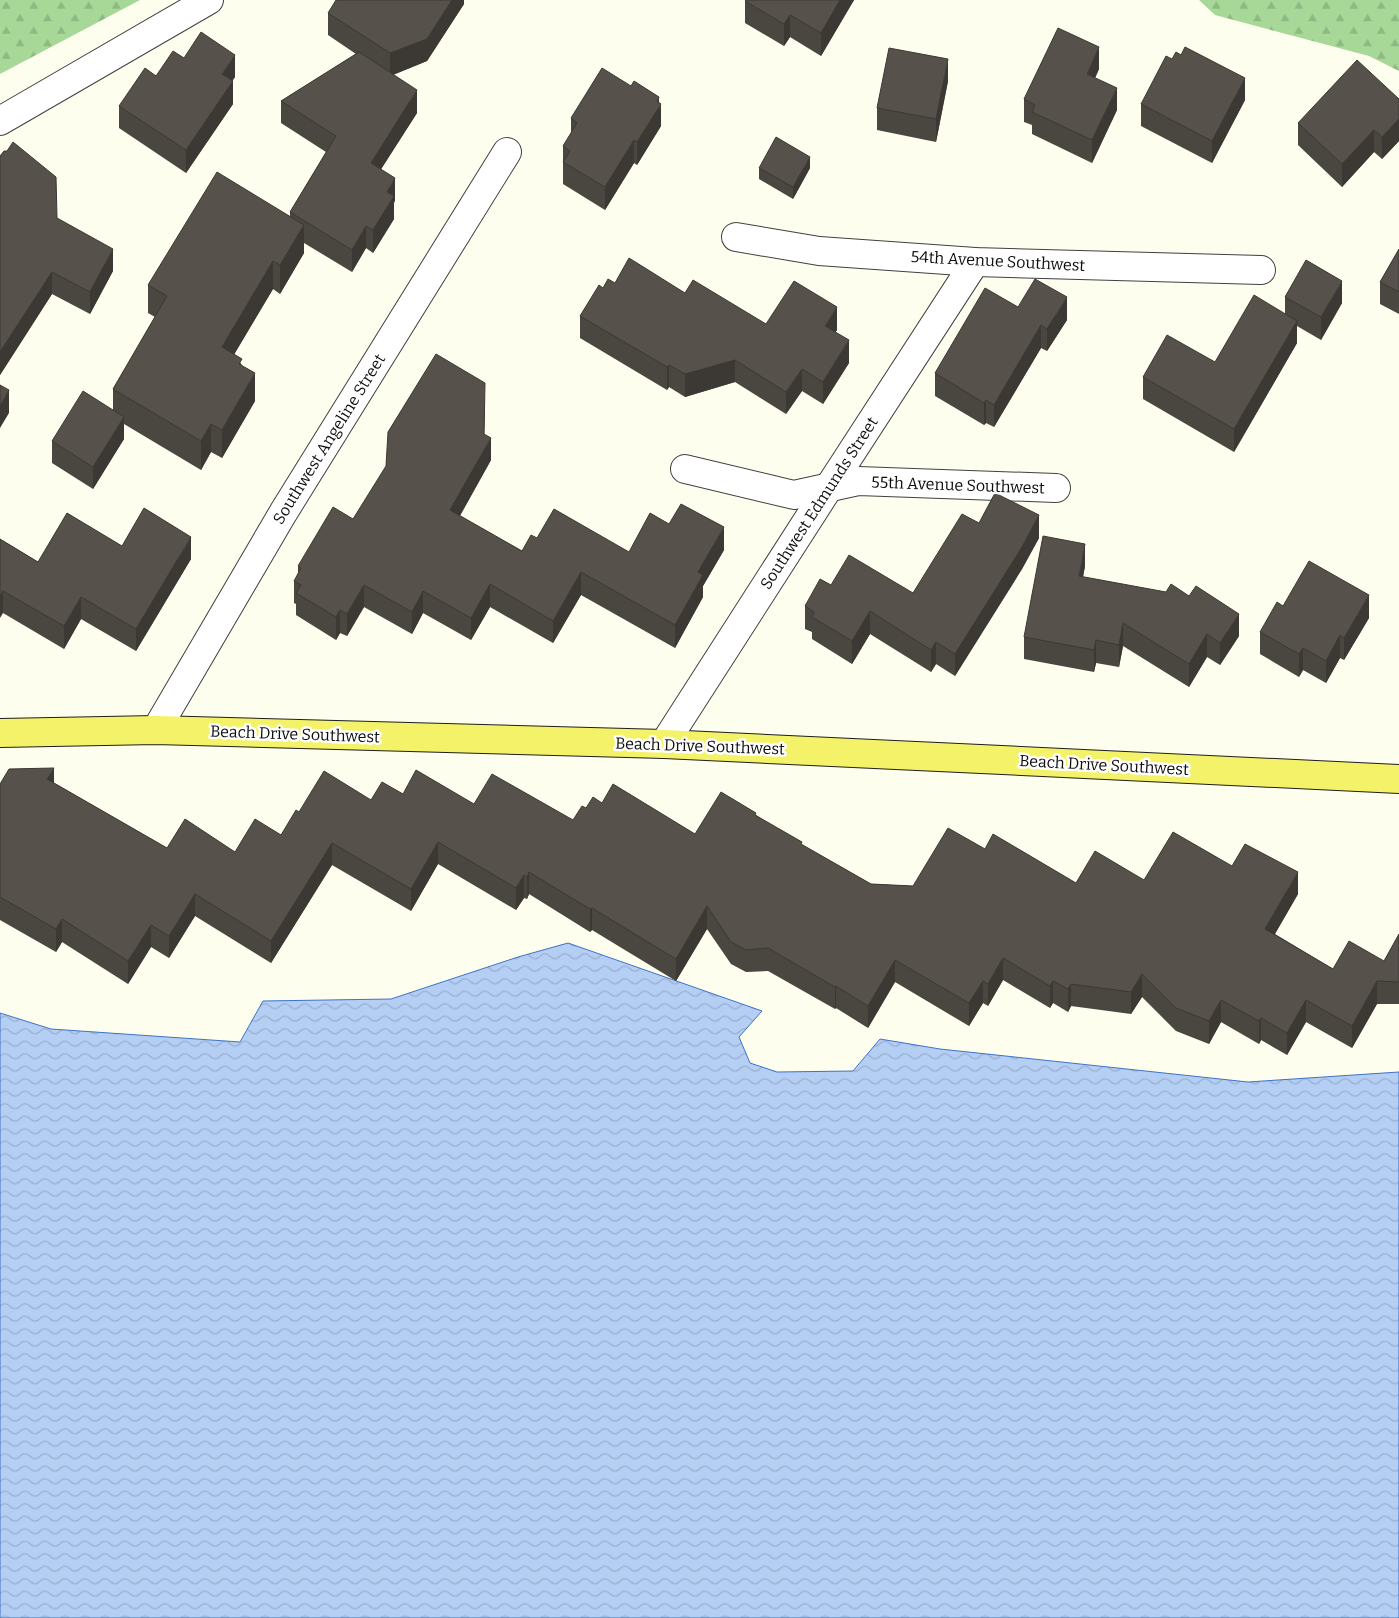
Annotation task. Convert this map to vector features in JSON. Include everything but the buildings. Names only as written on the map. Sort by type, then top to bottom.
[{"type":"main road","name":"Beach Drive Southwest","points":[[0,733],[156,730],[664,744],[1399,778]]},
{"type":"street","points":[[0,120],[209,0]]},
{"type":"street","name":"Southwest Angeline Street","points":[[156,730],[283,513],[507,152]]},
{"type":"street","name":"54th Avenue Southwest","points":[[736,237],[819,252],[976,262],[1261,270]]},
{"type":"street","name":"Southwest Edmunds Street","points":[[664,744],[976,262]]},
{"type":"street","name":"55th Avenue Southwest","points":[[685,469],[794,494],[858,481],[1056,488]]},
{"type":"green space","points":[[0,0],[140,0],[0,74]]},
{"type":"green space","points":[[1199,0],[1399,0],[1399,71],[1369,56],[1215,15]]},
{"type":"water","points":[[568,943],[762,1011],[739,1037],[750,1063],[777,1072],[853,1071],[880,1039],[940,1049],[1248,1082],[1399,1072],[1399,1618],[0,1618],[0,1013],[51,1029],[240,1042],[263,1001],[391,999],[518,957]]}]
